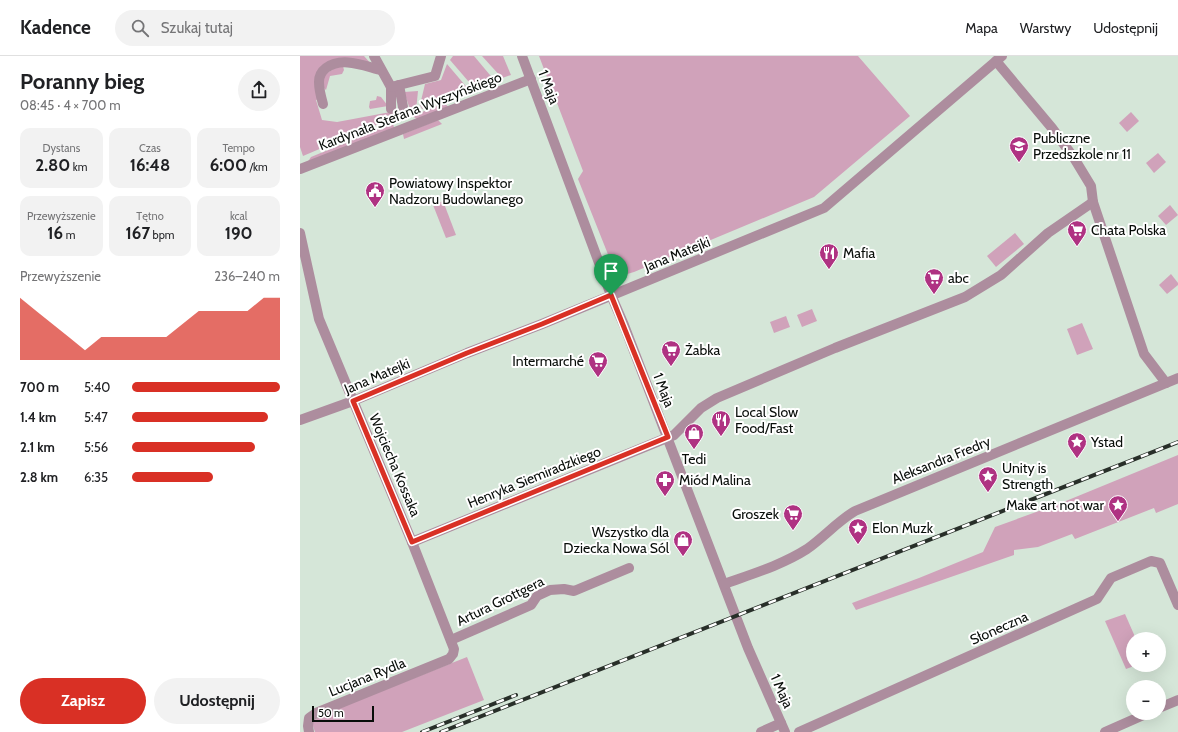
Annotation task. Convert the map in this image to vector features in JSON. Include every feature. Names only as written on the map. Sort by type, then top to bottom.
[{"type":"street","points":[[374,56],[382,70],[395,86],[404,107]]},
{"type":"street","points":[[395,86],[435,76],[441,56]]},
{"type":"street","name":"1 Maja","points":[[522,56],[611,295],[668,437],[748,648],[783,728]]},
{"type":"street","points":[[999,59],[1074,158],[1091,186],[1093,202],[1144,354],[1166,383]]},
{"type":"street","name":"Jana Matejki","points":[[300,420],[353,401],[824,208],[999,59]]},
{"type":"street","points":[[323,104],[319,81],[322,72],[328,67],[336,63],[347,62],[382,70]]},
{"type":"street","name":"Kardynała Stefana Wyszyńskiego","points":[[300,169],[531,79]]},
{"type":"street","points":[[391,109],[395,86]]},
{"type":"street","name":"Henryka Siemiradzkiego","points":[[412,542],[668,437],[679,431],[701,408],[717,398],[835,348],[965,296],[1001,276],[1048,233],[1093,202]]},
{"type":"street","name":"Wojciecha Kossaka","points":[[300,233],[319,319],[412,542],[451,640],[454,649],[453,654],[449,659]]},
{"type":"street","name":"Aleksandra Fredry","points":[[724,584],[791,558],[808,548],[855,510],[1178,378]]},
{"type":"street","name":"Słoneczna","points":[[799,732],[1097,600],[1111,578],[1151,561],[1160,563],[1178,605]]},
{"type":"street","name":"Artura Grottgera","points":[[451,640],[531,605],[536,596],[550,590],[574,591],[629,568]]},
{"type":"street","name":"Lucjana Rydla","points":[[309,732],[309,718],[316,713],[449,659]]},
{"type":"street","points":[[1166,705],[1178,700]]},
{"type":"street","points":[[1105,732],[1132,720]]},
{"type":"street","points":[[761,732],[783,728]]},
{"type":"shaded area","points":[[300,56],[364,56],[372,65],[327,65],[319,99],[316,100],[322,120],[337,122],[396,111],[402,114],[303,156],[300,147]]},
{"type":"shaded area","points":[[453,56],[474,56],[495,81],[475,89],[450,60]]},
{"type":"shaded area","points":[[482,56],[503,56],[511,75],[502,78]]},
{"type":"shaded area","points":[[539,56],[858,56],[910,116],[814,197],[634,272],[617,277],[578,179],[583,171]]},
{"type":"shaded area","points":[[342,63],[344,70],[342,74],[330,76],[326,90],[322,86],[323,76]]},
{"type":"shaded area","points":[[447,64],[470,91],[422,109],[420,105],[425,84],[441,80]]},
{"type":"shaded area","points":[[418,91],[416,111],[411,112],[404,92]]},
{"type":"shaded area","points":[[377,96],[381,97],[388,106],[370,109],[370,101],[376,100]]},
{"type":"shaded area","points":[[445,103],[448,107],[417,119],[412,116]]},
{"type":"shaded area","points":[[1131,112],[1139,121],[1127,132],[1119,123]]},
{"type":"shaded area","points":[[438,120],[442,124],[404,139],[403,134]]},
{"type":"shaded area","points":[[393,123],[394,128],[307,163],[311,157]]},
{"type":"shaded area","points":[[1158,153],[1166,162],[1154,173],[1146,163]]},
{"type":"shaded area","points":[[443,201],[456,235],[446,238],[433,205]]},
{"type":"shaded area","points":[[1170,205],[1178,215],[1166,225],[1158,216]]},
{"type":"shaded area","points":[[1015,233],[1024,244],[996,267],[987,256]]},
{"type":"shaded area","points":[[1171,274],[1178,285],[1167,294],[1159,285]]},
{"type":"shaded area","points":[[812,309],[817,321],[802,327],[797,315]]},
{"type":"shaded area","points":[[786,316],[790,327],[774,333],[770,322]]},
{"type":"shaded area","points":[[1082,323],[1093,349],[1077,355],[1067,329]]},
{"type":"shaded area","points":[[1178,455],[1178,504],[1156,513],[1154,508],[1075,539],[1072,534],[1038,547],[1014,550],[1014,555],[856,610],[852,603],[983,552],[995,527],[1061,503]]},
{"type":"shaded area","points":[[1125,614],[1133,632],[1126,632],[1126,669],[1105,621]]},
{"type":"shaded area","points":[[467,657],[484,700],[402,732],[315,732],[312,723],[324,714]]},
{"type":"railway","points":[[441,732],[1178,442]]},
{"type":"railway","points":[[422,732],[516,695]]},
{"type":"place","name":"Publiczne Przedszkole nr 11","points":[[1019,163]]},
{"type":"place","name":"Powiatowy Inspektor Nadzoru Budowlanego","points":[[375,208]]},
{"type":"place","name":"Chata Polska","points":[[1077,247]]},
{"type":"place","name":"Mafia","points":[[829,270]]},
{"type":"place","name":"abc","points":[[934,295]]},
{"type":"place","name":"Żabka","points":[[671,367]]},
{"type":"place","name":"Intermarché","points":[[598,378]]},
{"type":"place","name":"Local Slow Food/Fast","points":[[721,437]]},
{"type":"place","name":"Tedi","points":[[694,450]]},
{"type":"place","name":"Ystad","points":[[1077,459]]},
{"type":"place","name":"Unity is Strength","points":[[988,493]]},
{"type":"place","name":"Miód Malina","points":[[665,497]]},
{"type":"place","name":"Make art not war","points":[[1118,522]]},
{"type":"place","name":"Groszek","points":[[793,531]]},
{"type":"place","name":"Elon Muzk","points":[[858,545]]},
{"type":"place","name":"Wszystko dla Dziecka Nowa Sól","points":[[683,557]]},
{"type":"route","points":[[611,295],[668,437],[412,542],[353,401],[611,295]]}]
